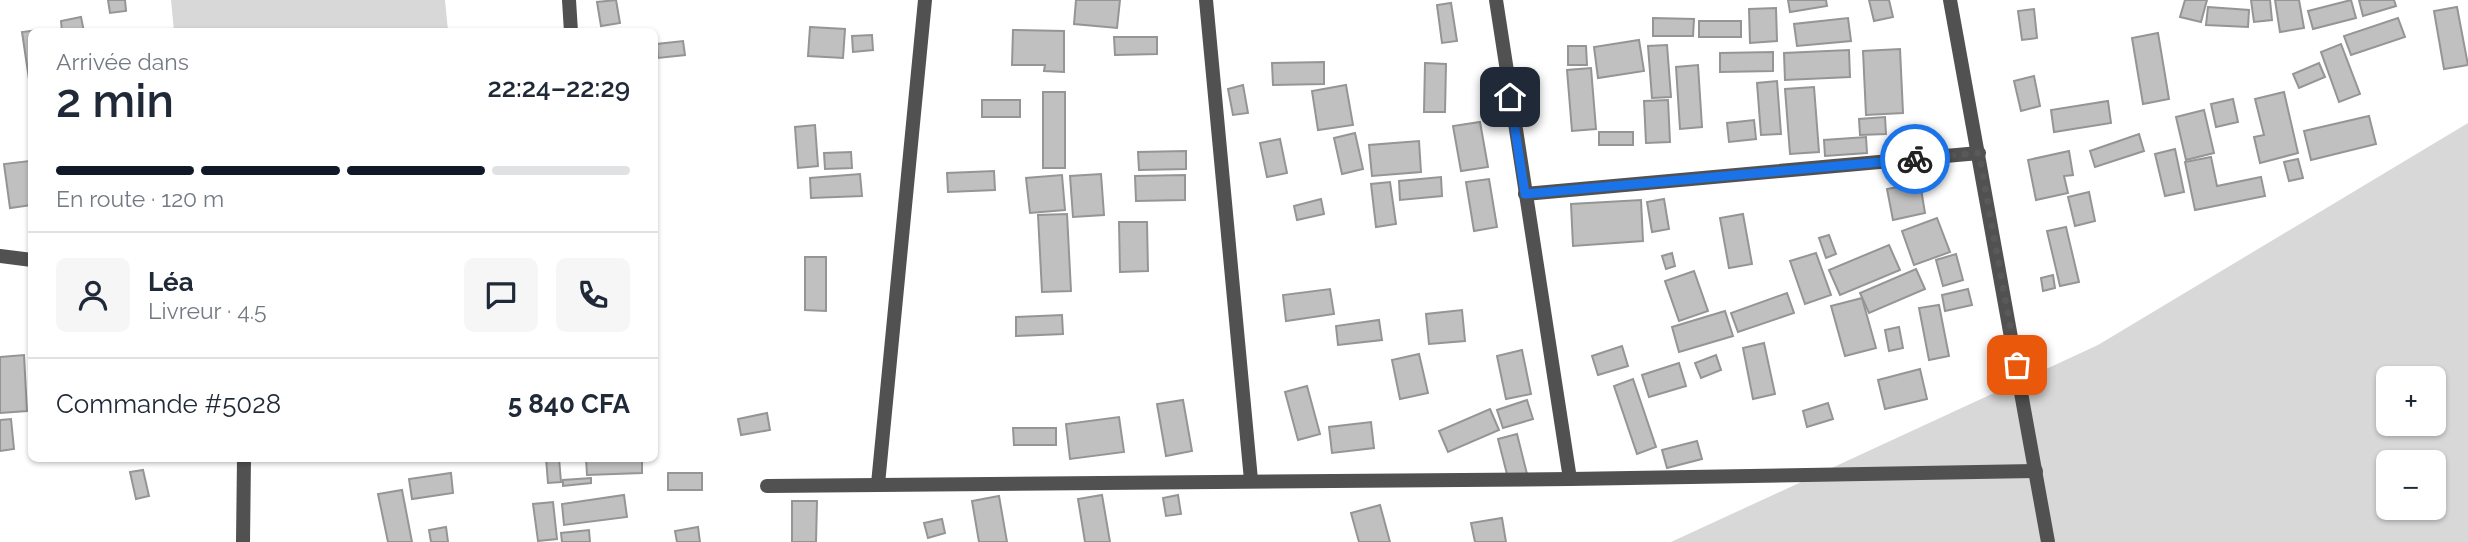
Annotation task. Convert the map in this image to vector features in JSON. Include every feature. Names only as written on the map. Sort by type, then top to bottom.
[{"type":"street","points":[[569,0],[571,28]]},
{"type":"street","points":[[878,484],[925,0]]},
{"type":"street","points":[[1206,0],[1251,480]]},
{"type":"street","points":[[1496,0],[1570,479]]},
{"type":"street","points":[[1950,0],[2048,542]]},
{"type":"street","points":[[1525,194],[1979,153]]},
{"type":"street","points":[[0,257],[28,260]]},
{"type":"street","points":[[243,542],[244,462]]},
{"type":"street","points":[[767,486],[1570,479],[2036,471]]},
{"type":"shaded area","points":[[171,0],[445,0],[448,28],[174,28]]},
{"type":"shaded area","points":[[2468,123],[2468,542],[1671,542],[2098,345]]},
{"type":"building","points":[[108,0],[125,0],[126,11],[110,13]]},
{"type":"building","points":[[616,0],[620,23],[601,26],[597,2]]},
{"type":"building","points":[[1076,0],[1120,0],[1117,28],[1074,24]]},
{"type":"building","points":[[1788,0],[1826,0],[1827,6],[1790,12]]},
{"type":"building","points":[[1869,0],[1889,0],[1893,17],[1874,21]]},
{"type":"building","points":[[2185,0],[2207,0],[2201,22],[2180,17]]},
{"type":"building","points":[[2251,0],[2270,0],[2272,20],[2254,22]]},
{"type":"building","points":[[2275,0],[2299,0],[2304,28],[2280,32]]},
{"type":"building","points":[[2351,0],[2356,18],[2313,29],[2308,11]]},
{"type":"building","points":[[2359,0],[2394,0],[2396,6],[2363,16]]},
{"type":"building","points":[[1451,3],[1457,41],[1442,43],[1437,5]]},
{"type":"building","points":[[2208,7],[2249,10],[2248,27],[2206,25]]},
{"type":"building","points":[[2457,7],[2468,65],[2444,69],[2434,11]]},
{"type":"building","points":[[1776,8],[1777,41],[1750,43],[1749,9]]},
{"type":"building","points":[[2034,9],[2037,38],[2022,40],[2018,11]]},
{"type":"building","points":[[81,17],[83,28],[62,28],[61,21]]},
{"type":"building","points":[[1653,18],[1694,19],[1693,36],[1653,36]]},
{"type":"building","points":[[1848,18],[1851,41],[1797,46],[1794,24]]},
{"type":"building","points":[[2398,18],[2405,37],[2351,55],[2344,36]]},
{"type":"building","points":[[1699,21],[1741,21],[1741,37],[1699,37]]},
{"type":"building","points":[[810,27],[845,29],[843,58],[808,56]]},
{"type":"building","points":[[1013,30],[1064,31],[1064,72],[1044,71],[1045,65],[1012,65]]},
{"type":"building","points":[[28,31],[28,72],[22,32]]},
{"type":"building","points":[[2158,33],[2169,99],[2143,104],[2132,38]]},
{"type":"building","points":[[872,35],[873,50],[853,52],[852,36]]},
{"type":"building","points":[[1114,37],[1157,37],[1157,54],[1115,55]]},
{"type":"building","points":[[1639,40],[1644,71],[1598,78],[1594,47]]},
{"type":"building","points":[[683,41],[685,55],[658,58],[658,44]]},
{"type":"building","points":[[2341,44],[2360,94],[2339,102],[2321,52]]},
{"type":"building","points":[[1667,45],[1671,97],[1652,98],[1648,46]]},
{"type":"building","points":[[1568,46],[1586,46],[1587,65],[1568,65]]},
{"type":"building","points":[[1900,49],[1903,113],[1866,115],[1863,51]]},
{"type":"building","points":[[1849,50],[1850,77],[1785,80],[1784,53]]},
{"type":"building","points":[[1773,52],[1773,71],[1720,72],[1720,53]]},
{"type":"building","points":[[1324,62],[1324,84],[1273,85],[1272,63]]},
{"type":"building","points":[[1425,63],[1446,64],[1445,112],[1424,112]]},
{"type":"building","points":[[2319,63],[2325,77],[2299,88],[2293,74]]},
{"type":"building","points":[[1698,65],[1702,127],[1680,129],[1676,67]]},
{"type":"building","points":[[1591,68],[1596,129],[1572,131],[1567,70]]},
{"type":"building","points":[[2034,76],[2040,106],[2021,111],[2014,81]]},
{"type":"building","points":[[1777,81],[1781,134],[1761,135],[1757,83]]},
{"type":"building","points":[[1243,85],[1248,113],[1233,115],[1228,89]]},
{"type":"building","points":[[1346,85],[1353,125],[1318,130],[1312,91]]},
{"type":"building","points":[[1814,87],[1819,152],[1790,154],[1785,89]]},
{"type":"building","points":[[1043,92],[1065,92],[1065,168],[1043,168]]},
{"type":"building","points":[[2284,92],[2298,153],[2260,163],[2254,137],[2264,135],[2255,99]]},
{"type":"building","points":[[2233,99],[2238,122],[2216,127],[2211,104]]},
{"type":"building","points":[[982,100],[1020,100],[1020,117],[982,117]]},
{"type":"building","points":[[1668,100],[1670,142],[1646,143],[1644,101]]},
{"type":"building","points":[[2108,101],[2111,123],[2054,132],[2051,110]]},
{"type":"building","points":[[2204,110],[2214,153],[2186,160],[2176,117]]},
{"type":"building","points":[[2369,116],[2376,144],[2311,160],[2304,131]]},
{"type":"building","points":[[1885,117],[1886,134],[1860,135],[1859,119]]},
{"type":"building","points":[[1754,120],[1756,139],[1729,142],[1727,123]]},
{"type":"building","points":[[1480,122],[1488,167],[1461,171],[1453,126]]},
{"type":"building","points":[[815,125],[818,166],[798,168],[795,127]]},
{"type":"building","points":[[1599,132],[1633,132],[1633,145],[1599,145]]},
{"type":"building","points":[[1355,133],[1363,169],[1342,174],[1334,138]]},
{"type":"building","points":[[2139,134],[2144,151],[2095,167],[2090,151]]},
{"type":"building","points":[[1866,137],[1867,153],[1825,156],[1824,140]]},
{"type":"building","points":[[1280,139],[1287,173],[1267,177],[1260,143]]},
{"type":"building","points":[[1419,141],[1421,172],[1372,176],[1369,145]]},
{"type":"building","points":[[2175,149],[2184,192],[2165,196],[2155,154]]},
{"type":"building","points":[[1186,151],[1186,169],[1139,170],[1138,152]]},
{"type":"building","points":[[2069,151],[2073,175],[2064,176],[2068,193],[2036,200],[2028,160]]},
{"type":"building","points":[[851,152],[852,168],[825,169],[824,153]]},
{"type":"building","points":[[2211,157],[2217,186],[2261,177],[2265,196],[2195,210],[2185,162]]},
{"type":"building","points":[[2298,159],[2303,178],[2289,181],[2284,162]]},
{"type":"building","points":[[28,161],[28,206],[10,208],[4,164]]},
{"type":"building","points":[[994,171],[995,190],[948,192],[947,173]]},
{"type":"building","points":[[860,174],[862,196],[811,198],[810,178]]},
{"type":"building","points":[[1101,174],[1104,215],[1073,217],[1070,176]]},
{"type":"building","points":[[1062,175],[1065,210],[1030,213],[1026,178]]},
{"type":"building","points":[[1185,175],[1185,200],[1136,201],[1135,176]]},
{"type":"building","points":[[1441,177],[1442,196],[1400,200],[1399,181]]},
{"type":"building","points":[[1489,179],[1497,227],[1474,231],[1466,182]]},
{"type":"building","points":[[1390,182],[1396,224],[1376,227],[1371,184]]},
{"type":"building","points":[[1920,183],[1925,213],[1893,220],[1887,189]]},
{"type":"building","points":[[2089,192],[2095,221],[2075,226],[2068,197]]},
{"type":"building","points":[[1321,199],[1324,214],[1297,220],[1294,206]]},
{"type":"building","points":[[1664,199],[1669,229],[1652,232],[1647,202]]},
{"type":"building","points":[[1641,200],[1643,241],[1573,246],[1571,204]]},
{"type":"building","points":[[1067,214],[1071,291],[1042,292],[1038,215]]},
{"type":"building","points":[[1743,214],[1752,264],[1729,268],[1720,218]]},
{"type":"building","points":[[1937,218],[1950,252],[1914,265],[1902,231]]},
{"type":"building","points":[[1119,222],[1147,222],[1148,271],[1120,272]]},
{"type":"building","points":[[2066,227],[2079,282],[2060,286],[2047,231]]},
{"type":"building","points":[[1829,235],[1836,254],[1826,258],[1819,238]]},
{"type":"building","points":[[1889,245],[1900,270],[1840,295],[1829,270]]},
{"type":"building","points":[[1672,253],[1675,266],[1666,269],[1662,256]]},
{"type":"building","points":[[1816,253],[1831,295],[1805,304],[1790,261]]},
{"type":"building","points":[[1956,254],[1963,280],[1943,286],[1936,260]]},
{"type":"building","points":[[805,257],[826,257],[826,311],[805,310]]},
{"type":"building","points":[[1916,269],[1925,289],[1869,313],[1860,293]]},
{"type":"building","points":[[1694,271],[1708,311],[1679,321],[1665,281]]},
{"type":"building","points":[[2053,275],[2055,288],[2043,291],[2041,278]]},
{"type":"building","points":[[1330,289],[1334,314],[1286,321],[1283,295]]},
{"type":"building","points":[[1968,289],[1972,305],[1945,311],[1942,295]]},
{"type":"building","points":[[1787,293],[1794,313],[1738,332],[1731,313]]},
{"type":"building","points":[[1862,298],[1876,348],[1845,356],[1831,306]]},
{"type":"building","points":[[1939,305],[1949,356],[1929,360],[1919,308]]},
{"type":"building","points":[[1462,310],[1465,341],[1429,344],[1426,314]]},
{"type":"building","points":[[1725,311],[1733,336],[1679,352],[1672,327]]},
{"type":"building","points":[[1062,315],[1063,334],[1016,336],[1016,317]]},
{"type":"building","points":[[1379,320],[1382,340],[1338,345],[1336,326]]},
{"type":"building","points":[[1899,327],[1903,348],[1889,351],[1885,330]]},
{"type":"building","points":[[1764,343],[1775,394],[1753,399],[1743,348]]},
{"type":"building","points":[[1622,346],[1628,366],[1598,375],[1592,356]]},
{"type":"building","points":[[1522,350],[1531,394],[1506,399],[1497,356]]},
{"type":"building","points":[[1419,354],[1428,393],[1400,399],[1392,360]]},
{"type":"building","points":[[24,355],[27,411],[0,413],[0,357]]},
{"type":"building","points":[[1716,355],[1721,370],[1701,378],[1695,363]]},
{"type":"building","points":[[1679,363],[1686,386],[1649,397],[1642,375]]},
{"type":"building","points":[[1920,369],[1927,399],[1885,409],[1878,380]]},
{"type":"building","points":[[1633,379],[1656,447],[1637,454],[1614,386]]},
{"type":"building","points":[[1307,386],[1320,434],[1298,440],[1285,392]]},
{"type":"building","points":[[1183,400],[1192,451],[1166,456],[1157,404]]},
{"type":"building","points":[[1527,400],[1533,419],[1503,428],[1497,410]]},
{"type":"building","points":[[1828,403],[1833,419],[1807,427],[1803,411]]},
{"type":"building","points":[[1490,409],[1499,430],[1448,452],[1439,431]]},
{"type":"building","points":[[767,413],[770,430],[741,435],[738,419]]},
{"type":"building","points":[[1119,417],[1124,452],[1070,459],[1066,424]]},
{"type":"building","points":[[11,419],[14,449],[0,451],[0,420]]},
{"type":"building","points":[[1371,422],[1374,448],[1332,453],[1329,427]]},
{"type":"building","points":[[1013,428],[1056,428],[1056,445],[1014,445]]},
{"type":"building","points":[[1517,434],[1528,478],[1509,482],[1498,439]]},
{"type":"building","points":[[1697,441],[1702,459],[1667,468],[1662,450]]},
{"type":"building","points":[[546,462],[559,462],[561,482],[548,483]]},
{"type":"building","points":[[586,462],[642,462],[642,473],[587,475]]},
{"type":"building","points":[[143,470],[149,496],[136,499],[130,472]]},
{"type":"building","points":[[451,473],[453,493],[412,499],[409,479]]},
{"type":"building","points":[[668,473],[702,473],[702,490],[668,490]]},
{"type":"building","points":[[591,478],[591,483],[563,486],[563,480]]},
{"type":"building","points":[[402,490],[412,542],[388,542],[378,494]]},
{"type":"building","points":[[624,495],[627,517],[564,525],[562,504]]},
{"type":"building","points":[[1102,495],[1110,542],[1085,542],[1078,499]]},
{"type":"building","points":[[1178,495],[1181,514],[1166,516],[1163,498]]},
{"type":"building","points":[[999,496],[1007,542],[979,542],[972,501]]},
{"type":"building","points":[[792,501],[817,501],[816,542],[792,542]]},
{"type":"building","points":[[553,502],[557,539],[538,541],[533,504]]},
{"type":"building","points":[[1380,505],[1390,542],[1359,542],[1351,513]]},
{"type":"building","points":[[1502,518],[1506,542],[1475,542],[1471,523]]},
{"type":"building","points":[[942,519],[945,533],[928,538],[924,523]]},
{"type":"building","points":[[446,527],[448,542],[431,542],[429,530]]},
{"type":"building","points":[[698,527],[700,542],[677,542],[675,531]]},
{"type":"building","points":[[589,530],[590,542],[562,542],[561,533]]},
{"type":"way so far","points":[[1915,159],[1979,153],[2017,365]]},
{"type":"route","points":[[1510,97],[1525,194],[1915,159]]}]
